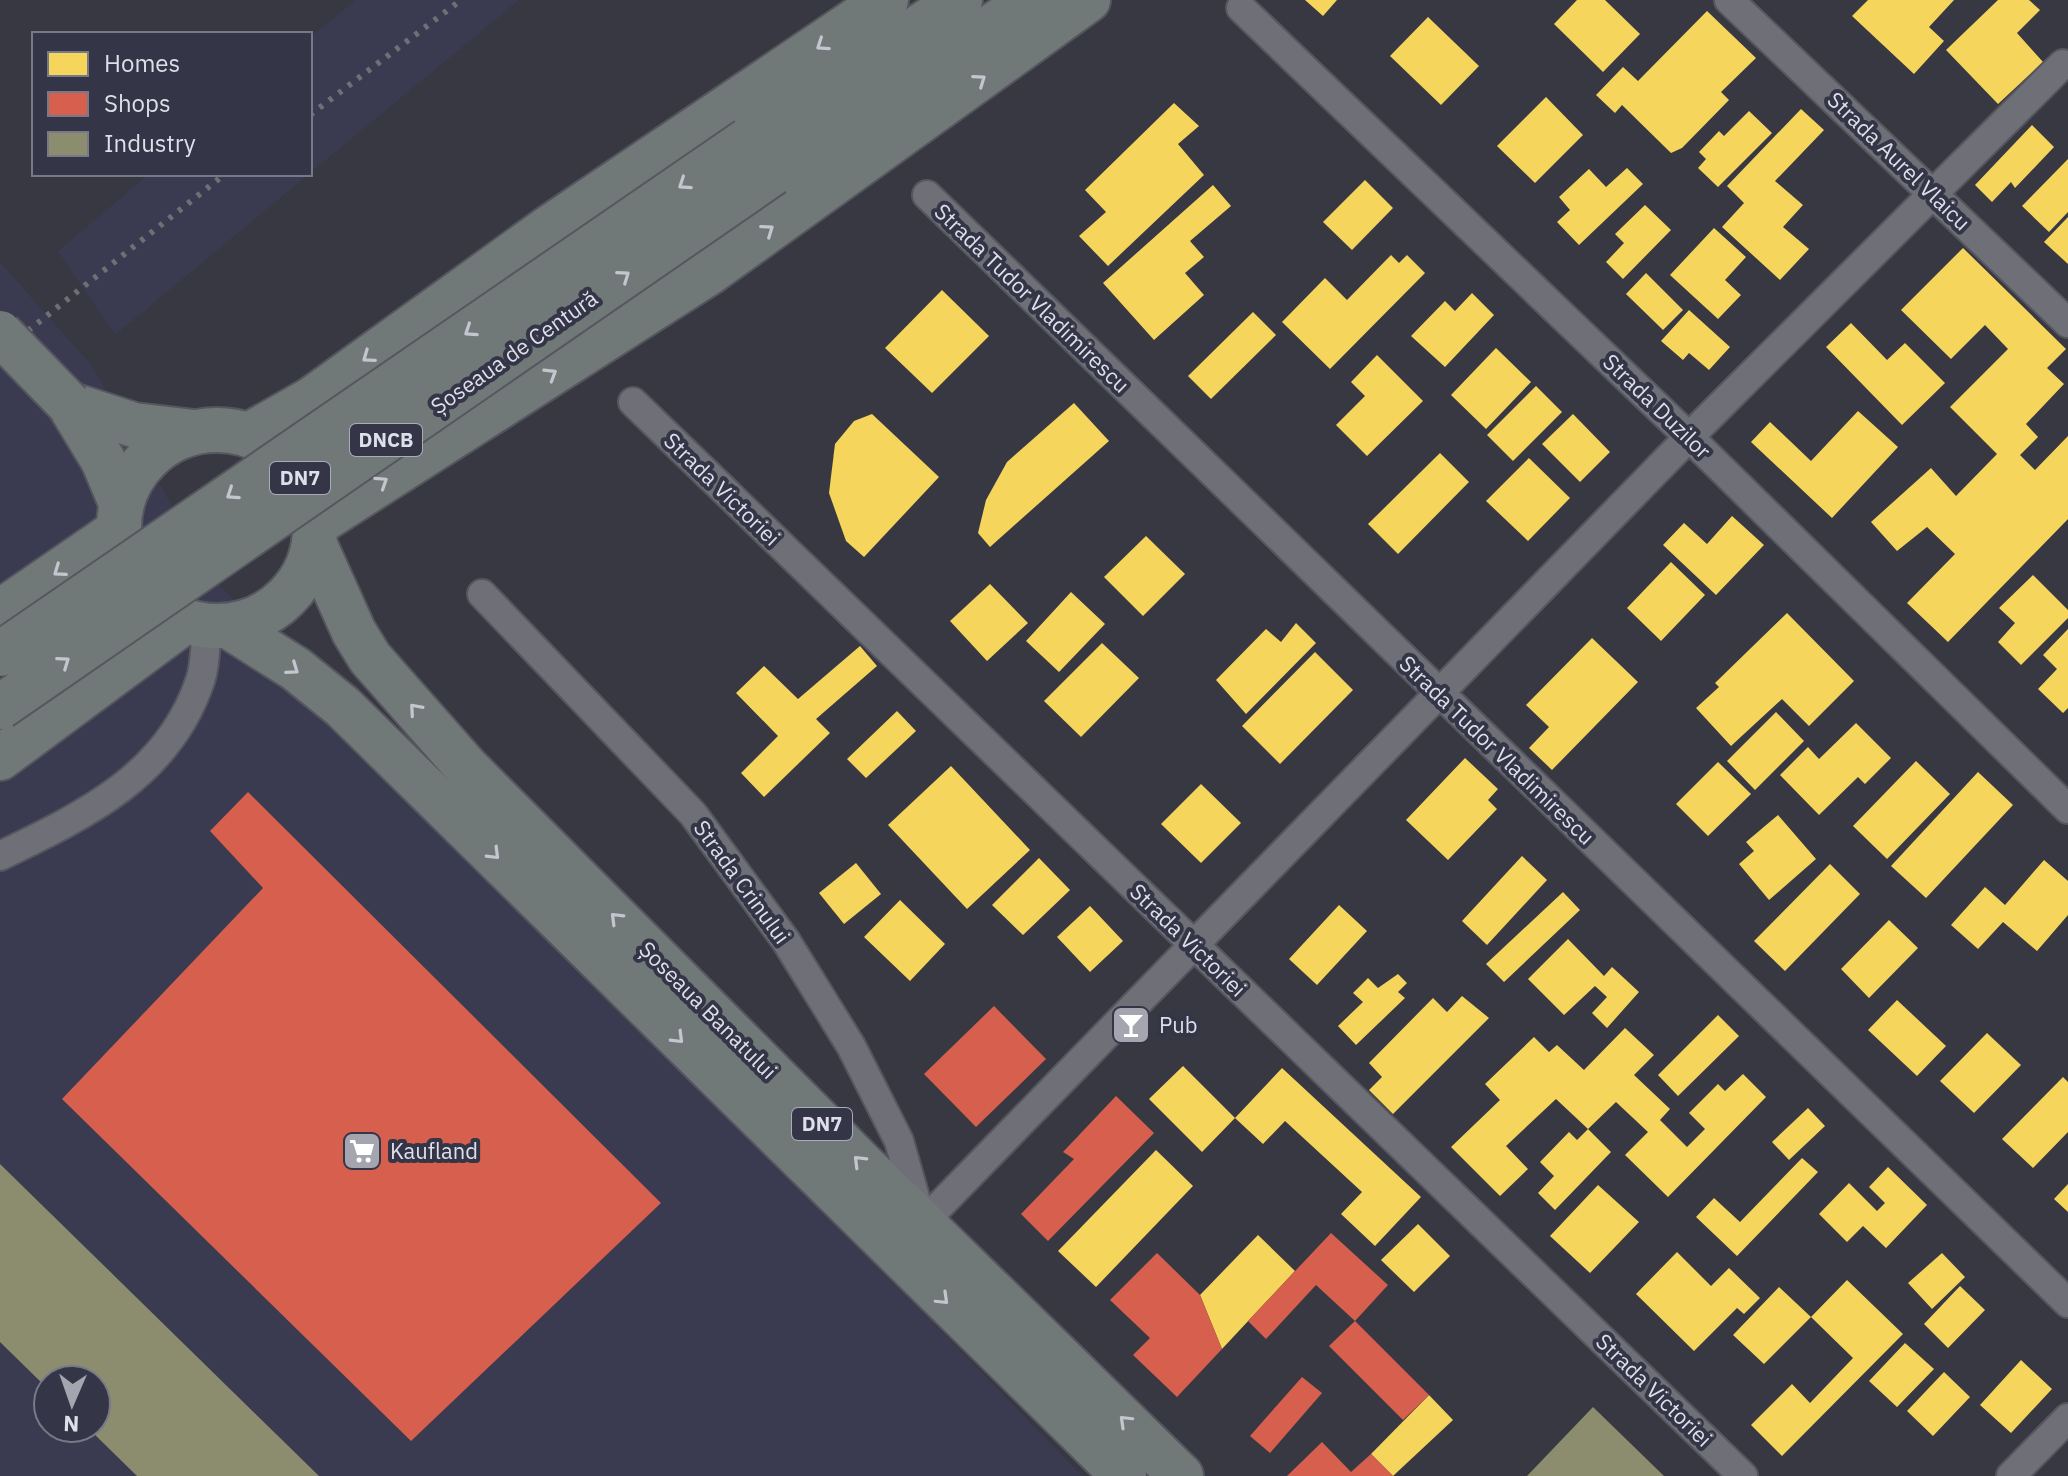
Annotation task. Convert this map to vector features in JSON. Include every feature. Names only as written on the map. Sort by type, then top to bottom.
[{"type":"main road","points":[[249,435],[312,399],[546,230],[886,0]]},
{"type":"main road","name":"Șoseaua de Centură","points":[[0,707],[761,156],[960,0]]},
{"type":"main road","name":"Șoseaua de Centură","points":[[0,654],[761,156],[1031,0]]},
{"type":"main road","points":[[0,758],[207,624],[253,619],[275,607],[294,589],[307,568],[315,534],[710,272],[1088,0]]},
{"type":"main road","name":"DN7","points":[[0,333],[69,404],[103,460],[120,517],[122,554],[131,577],[164,611],[207,624]]},
{"type":"main road","name":"DN7","points":[[69,404],[134,425],[194,432],[213,430],[249,435],[264,441],[291,463],[309,491],[315,534]]},
{"type":"main road","name":"DN7","points":[[120,517],[141,464],[157,450],[194,432]]},
{"type":"main road","points":[[0,612],[120,517]]},
{"type":"main road","name":"Șoseaua Banatului","points":[[315,534],[354,632],[370,658],[467,768],[908,1238],[1124,1476]]},
{"type":"main road","name":"Șoseaua Banatului","points":[[207,624],[296,669],[343,707],[908,1238],[1181,1476]]},
{"type":"street","name":"Strada Aurel Vlaicu","points":[[1729,0],[2068,323]]},
{"type":"street","name":"Strada Duzilor","points":[[1241,8],[1689,437],[2068,809]]},
{"type":"street","points":[[908,1238],[1689,437],[2063,64]]},
{"type":"street","name":"Strada Tudor Vladimirescu","points":[[927,195],[2068,1303]]},
{"type":"street","name":"Strada Victoriei","points":[[633,402],[1743,1476]]},
{"type":"street","name":"Strada Crinului","points":[[482,594],[693,814],[786,941],[851,1046],[899,1141],[908,1238]]},
{"type":"street","points":[[0,856],[121,789],[148,769],[184,721],[202,677],[207,624]]},
{"type":"street","points":[[2011,1476],[2068,1418]]},
{"type":"shaded area","points":[[356,0],[519,0],[312,171],[312,35]]},
{"type":"shaded area","points":[[147,176],[307,176],[115,335],[58,251]]},
{"type":"shaded area","points":[[0,262],[91,365],[214,579],[1082,1476],[0,1476]]},
{"type":"building: Homes","points":[[1305,0],[1337,0],[1323,16]]},
{"type":"building: Homes","points":[[1577,0],[1605,0],[1640,34],[1603,72],[1554,24]]},
{"type":"building: Homes","points":[[1868,0],[1954,0],[1929,27],[1944,41],[1914,74],[1852,16]]},
{"type":"building: Homes","points":[[1998,0],[2029,0],[2040,10],[2017,33],[2043,62],[1998,104],[1946,50]]},
{"type":"building: Homes","points":[[1707,11],[1756,58],[1721,92],[1729,100],[1682,148],[1671,153],[1622,105],[1615,113],[1596,95],[1623,67],[1638,81]]},
{"type":"building: Homes","points":[[1428,17],[1479,66],[1441,105],[1390,56]]},
{"type":"building: Homes","points":[[1546,97],[1583,135],[1535,183],[1497,146]]},
{"type":"building: Homes","points":[[1174,103],[1199,126],[1178,144],[1204,175],[1108,266],[1079,236],[1106,212],[1085,190]]},
{"type":"building: Homes","points":[[1801,109],[1824,130],[1775,181],[1803,205],[1783,227],[1809,249],[1780,280],[1722,227],[1744,203],[1727,186]]},
{"type":"building: Homes","points":[[1749,111],[1772,133],[1718,187],[1698,168],[1706,159],[1699,152],[1719,131],[1724,136]]},
{"type":"building: Homes","points":[[2032,125],[2054,147],[2015,188],[2011,182],[1992,202],[1975,185]]},
{"type":"building: Homes","points":[[2068,159],[2068,212],[2049,232],[2022,206]]},
{"type":"building: Homes","points":[[1627,168],[1643,184],[1579,245],[1557,222],[1570,210],[1559,197],[1589,169],[1606,187]]},
{"type":"building: Homes","points":[[1365,180],[1393,208],[1352,250],[1323,222]]},
{"type":"building: Homes","points":[[1213,185],[1231,206],[1190,241],[1204,257],[1185,273],[1204,295],[1154,340],[1103,283]]},
{"type":"building: Homes","points":[[1645,205],[1671,230],[1623,279],[1606,262],[1624,243],[1615,234]]},
{"type":"building: Homes","points":[[2068,217],[2068,264],[2044,242]]},
{"type":"building: Homes","points":[[1714,228],[1746,257],[1725,280],[1741,295],[1718,319],[1670,275]]},
{"type":"building: Homes","points":[[1963,248],[2066,349],[2047,368],[2064,384],[2026,424],[2038,437],[2020,455],[2035,470],[2068,436],[2068,519],[1948,642],[1907,603],[1955,554],[1927,527],[1897,551],[1871,522],[1931,468],[1956,496],[1997,454],[1950,407],[2008,349],[1985,325],[1951,359],[1901,310]]},
{"type":"building: Homes","points":[[1391,255],[1399,263],[1407,255],[1425,273],[1330,369],[1282,322],[1325,278],[1347,300]]},
{"type":"building: Homes","points":[[1646,273],[1683,310],[1663,330],[1626,294]]},
{"type":"building: Homes","points":[[942,290],[989,336],[932,393],[885,348]]},
{"type":"building: Homes","points":[[1472,293],[1494,315],[1445,367],[1411,336],[1445,301],[1455,311]]},
{"type":"building: Homes","points":[[1689,310],[1730,347],[1709,370],[1689,353],[1683,360],[1661,341]]},
{"type":"building: Homes","points":[[1253,312],[1276,335],[1211,399],[1188,376]]},
{"type":"building: Homes","points":[[1851,323],[1887,360],[1905,343],[1945,383],[1902,425],[1826,347]]},
{"type":"building: Homes","points":[[1496,348],[1531,382],[1486,429],[1451,395]]},
{"type":"building: Homes","points":[[1377,355],[1423,401],[1367,456],[1336,425],[1365,396],[1351,382]]},
{"type":"building: Homes","points":[[1536,386],[1562,412],[1513,461],[1487,435]]},
{"type":"building: Homes","points":[[1074,403],[1109,441],[990,547],[978,533],[986,500],[1007,462]]},
{"type":"building: Homes","points":[[1858,411],[1898,447],[1832,518],[1751,442],[1770,422],[1811,461]]},
{"type":"building: Homes","points":[[872,414],[939,477],[864,557],[846,541],[829,493],[835,444],[854,421]]},
{"type":"building: Homes","points":[[1573,414],[1610,452],[1580,482],[1542,444]]},
{"type":"building: Homes","points":[[1440,453],[1469,482],[1398,554],[1368,524]]},
{"type":"building: Homes","points":[[1529,458],[1570,498],[1528,541],[1486,501]]},
{"type":"building: Homes","points":[[1732,516],[1764,545],[1716,595],[1663,545],[1684,523],[1707,544]]},
{"type":"building: Homes","points":[[1146,536],[1185,574],[1143,616],[1104,577]]},
{"type":"building: Homes","points":[[1671,562],[1705,595],[1661,641],[1627,608]]},
{"type":"building: Homes","points":[[2033,575],[2068,610],[2068,618],[2021,665],[1998,642],[2015,623],[1999,608]]},
{"type":"building: Homes","points":[[990,584],[1028,623],[987,661],[950,621]]},
{"type":"building: Homes","points":[[1071,592],[1105,624],[1059,672],[1026,641]]},
{"type":"building: Homes","points":[[1787,613],[1854,681],[1809,726],[1782,699],[1731,746],[1696,708],[1719,687],[1715,683]]},
{"type":"building: Homes","points":[[1296,623],[1316,643],[1246,714],[1216,680],[1266,629],[1281,642]]},
{"type":"building: Homes","points":[[2068,629],[2068,708],[2063,713],[2038,689],[2057,669],[2043,655]]},
{"type":"building: Homes","points":[[1592,638],[1638,682],[1552,770],[1529,748],[1549,727],[1526,705]]},
{"type":"building: Homes","points":[[1102,643],[1139,678],[1081,737],[1044,701]]},
{"type":"building: Homes","points":[[860,646],[877,666],[816,719],[830,733],[764,797],[741,773],[778,736],[736,693],[764,666],[798,699]]},
{"type":"building: Homes","points":[[1315,652],[1353,690],[1280,764],[1242,726]]},
{"type":"building: Homes","points":[[897,711],[916,731],[866,778],[847,759]]},
{"type":"building: Homes","points":[[1776,712],[1804,741],[1755,790],[1727,761]]},
{"type":"building: Homes","points":[[1856,723],[1891,758],[1865,784],[1858,777],[1819,815],[1780,775],[1808,747],[1819,759]]},
{"type":"building: Homes","points":[[1465,758],[1498,789],[1488,800],[1497,809],[1448,860],[1406,820]]},
{"type":"building: Homes","points":[[1916,761],[1950,794],[1887,859],[1853,826]]},
{"type":"building: Homes","points":[[1718,762],[1751,794],[1708,836],[1676,804]]},
{"type":"building: Homes","points":[[951,766],[1030,850],[967,909],[888,825]]},
{"type":"building: Homes","points":[[1978,772],[2013,805],[1926,898],[1891,866]]},
{"type":"building: Homes","points":[[1201,784],[1241,823],[1201,863],[1161,824]]},
{"type":"building: Homes","points":[[1778,815],[1816,859],[1769,900],[1739,864],[1754,851],[1746,842]]},
{"type":"building: Homes","points":[[1522,856],[1547,880],[1487,945],[1462,921]]},
{"type":"building: Homes","points":[[1039,858],[1070,890],[1023,935],[992,905]]},
{"type":"building: Homes","points":[[2044,860],[2068,881],[2068,915],[2037,951],[2003,922],[1978,949],[1951,925],[1985,887],[2005,905]]},
{"type":"building: Homes","points":[[856,863],[881,894],[844,924],[819,893]]},
{"type":"building: Homes","points":[[1830,864],[1860,894],[1785,971],[1754,941]]},
{"type":"building: Homes","points":[[1563,892],[1580,910],[1504,982],[1486,964]]},
{"type":"building: Homes","points":[[900,900],[945,944],[910,981],[864,937]]},
{"type":"building: Homes","points":[[1339,905],[1367,931],[1317,985],[1289,959]]},
{"type":"building: Homes","points":[[1090,906],[1123,941],[1090,972],[1057,937]]},
{"type":"building: Homes","points":[[1889,920],[1918,948],[1869,998],[1841,969]]},
{"type":"building: Homes","points":[[1568,939],[1604,976],[1612,967],[1639,992],[1607,1028],[1592,1013],[1607,997],[1595,986],[1564,1015],[1528,979]]},
{"type":"building: Homes","points":[[1398,974],[1407,983],[1398,992],[1405,998],[1356,1045],[1338,1026],[1363,1002],[1353,993],[1368,978],[1378,988]]},
{"type":"building: Homes","points":[[1462,996],[1489,1018],[1393,1114],[1369,1090],[1382,1077],[1369,1063],[1433,998],[1447,1012]]},
{"type":"building: Homes","points":[[1897,1000],[1946,1046],[1917,1076],[1868,1030]]},
{"type":"building: Homes","points":[[1718,1015],[1739,1036],[1678,1096],[1658,1075]]},
{"type":"building: Homes","points":[[1625,1028],[1654,1055],[1634,1075],[1670,1109],[1660,1120],[1687,1147],[1705,1129],[1689,1113],[1718,1084],[1725,1091],[1743,1074],[1766,1097],[1668,1197],[1625,1155],[1648,1132],[1616,1102],[1588,1129],[1556,1099],[1506,1146],[1528,1169],[1500,1196],[1451,1147],[1500,1100],[1485,1084],[1534,1037],[1549,1052],[1557,1045],[1584,1070]]},
{"type":"building: Homes","points":[[1987,1033],[2021,1065],[1974,1113],[1940,1081]]},
{"type":"building: Homes","points":[[1183,1066],[1235,1118],[1202,1152],[1149,1099]]},
{"type":"building: Homes","points":[[1282,1068],[1421,1197],[1375,1246],[1341,1214],[1362,1192],[1285,1121],[1263,1144],[1235,1118]]},
{"type":"building: Homes","points":[[2063,1077],[2068,1082],[2068,1132],[2033,1168],[2002,1139]]},
{"type":"building: Homes","points":[[1808,1108],[1825,1126],[1789,1160],[1772,1142]]},
{"type":"building: Homes","points":[[1588,1129],[1611,1152],[1555,1210],[1538,1193],[1554,1176],[1540,1162],[1569,1132],[1577,1140]]},
{"type":"building: Homes","points":[[1156,1150],[1193,1186],[1096,1287],[1058,1251]]},
{"type":"building: Homes","points":[[1802,1158],[1818,1172],[1737,1256],[1696,1217],[1714,1198],[1740,1222]]},
{"type":"building: Homes","points":[[1888,1167],[1927,1205],[1886,1248],[1863,1226],[1847,1242],[1819,1214],[1849,1183],[1877,1211],[1885,1203],[1869,1187]]},
{"type":"building: Homes","points":[[2068,1184],[2068,1212],[2054,1199]]},
{"type":"building: Homes","points":[[1598,1185],[1639,1222],[1590,1273],[1550,1236]]},
{"type":"building: Homes","points":[[1418,1224],[1450,1256],[1414,1292],[1381,1260]]},
{"type":"building: Homes","points":[[1258,1235],[1295,1271],[1222,1349],[1200,1295]]},
{"type":"building: Homes","points":[[1677,1252],[1711,1286],[1729,1268],[1760,1298],[1744,1314],[1737,1308],[1694,1351],[1636,1294]]},
{"type":"building: Homes","points":[[1942,1253],[1965,1277],[1932,1309],[1908,1283]]},
{"type":"building: Homes","points":[[1847,1280],[1903,1334],[1782,1456],[1751,1425],[1792,1384],[1810,1403],[1853,1358],[1811,1317]]},
{"type":"building: Homes","points":[[1960,1286],[1985,1310],[1948,1348],[1924,1324]]},
{"type":"building: Homes","points":[[1779,1287],[1811,1317],[1764,1364],[1733,1335]]},
{"type":"building: Homes","points":[[1905,1343],[1934,1369],[1897,1407],[1869,1381]]},
{"type":"building: Homes","points":[[2021,1360],[2052,1389],[2011,1433],[1980,1405]]},
{"type":"building: Homes","points":[[1944,1372],[1970,1397],[1933,1436],[1907,1411]]},
{"type":"building: Homes","points":[[1429,1395],[1453,1420],[1393,1476],[1371,1454]]},
{"type":"building: Shops","name":"Kaufland","points":[[248,792],[661,1203],[411,1441],[62,1099],[263,888],[210,831]]},
{"type":"building: Shops","points":[[994,1006],[1046,1059],[976,1127],[924,1074]]},
{"type":"building: Shops","points":[[1116,1096],[1154,1133],[1048,1241],[1021,1214],[1074,1159],[1063,1152]]},
{"type":"building: Shops","points":[[1331,1233],[1388,1285],[1355,1321],[1316,1285],[1266,1339],[1248,1321]]},
{"type":"building: Shops","points":[[1157,1253],[1200,1295],[1222,1349],[1177,1397],[1133,1355],[1150,1338],[1110,1300]]},
{"type":"building: Shops","points":[[1355,1321],[1429,1395],[1403,1420],[1329,1346]]},
{"type":"building: Shops","points":[[1302,1377],[1322,1393],[1270,1453],[1250,1436]]},
{"type":"building: Shops","points":[[1322,1442],[1351,1472],[1371,1454],[1393,1476],[1287,1476]]},
{"type":"building: Industry","points":[[0,1164],[319,1476],[137,1476],[104,1444],[112,1444],[112,1364],[32,1364],[32,1373],[0,1342]]},
{"type":"building: Industry","points":[[1593,1407],[1664,1476],[1527,1476]]},
{"type":"railway","points":[[312,113],[461,0]]},
{"type":"railway","points":[[0,353],[222,176]]},
{"type":"place","name":"Pub","points":[[1131,1025]]},
{"type":"place","name":"Kaufland","points":[[362,1151]]}]
